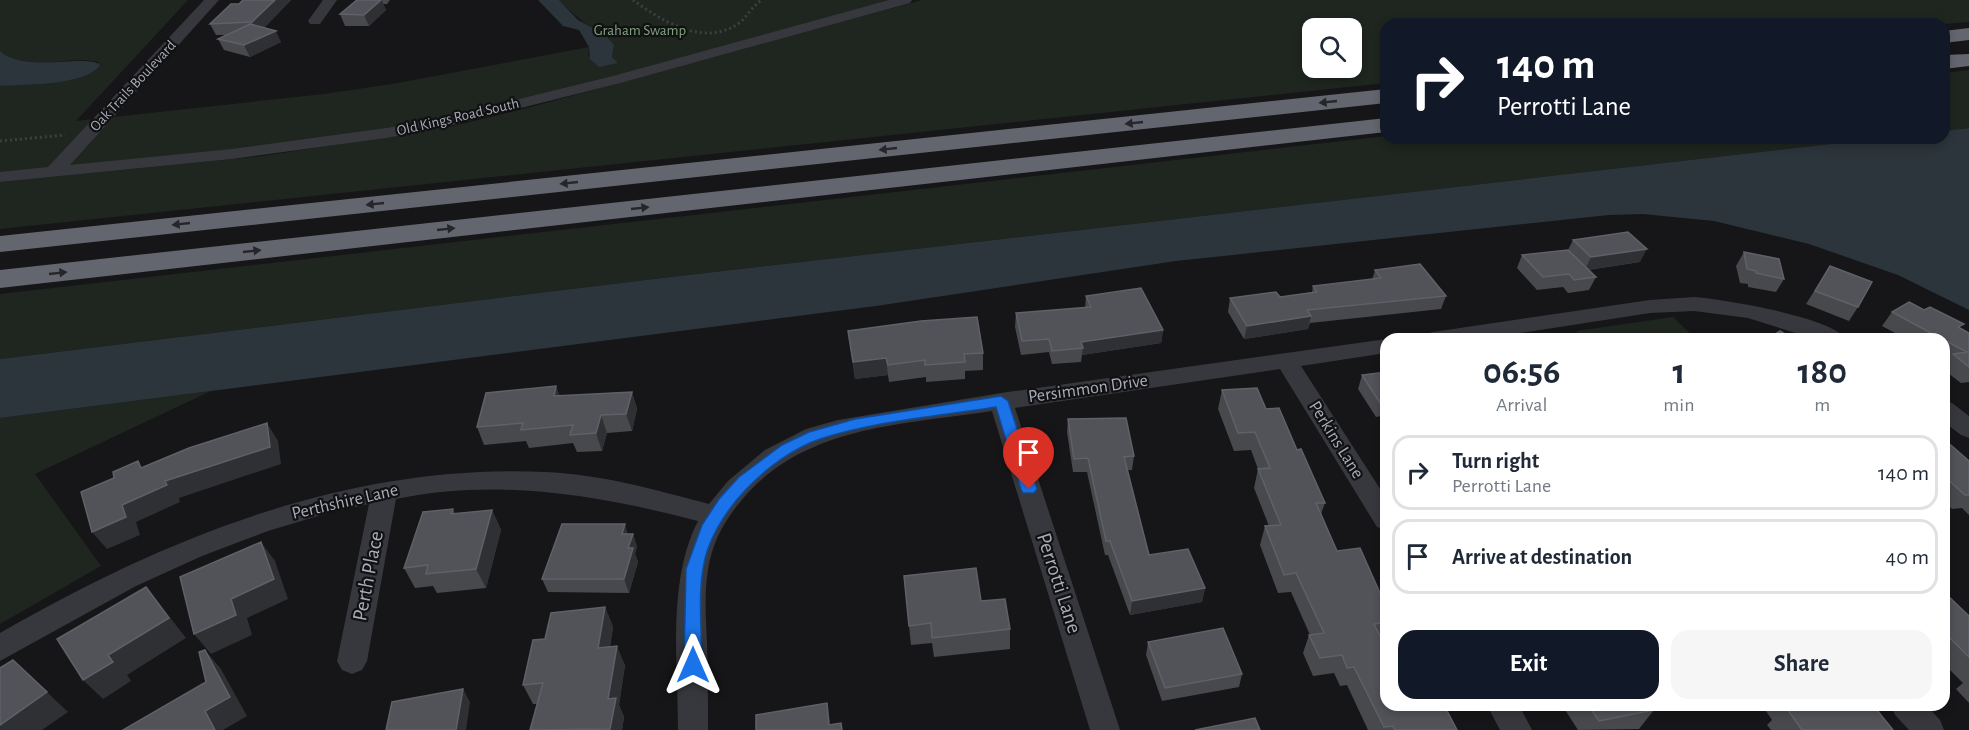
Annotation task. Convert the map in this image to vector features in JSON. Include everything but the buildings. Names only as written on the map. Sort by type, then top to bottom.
[{"type":"highway","points":[[1950,36],[1969,34]]},
{"type":"highway","points":[[1950,62],[1969,60]]},
{"type":"highway","points":[[0,244],[1380,97]]},
{"type":"highway","points":[[0,279],[1380,126]]},
{"type":"street","name":"Oak Trails Boulevard","points":[[54,171],[212,0]]},
{"type":"street","points":[[315,21],[330,0]]},
{"type":"street","name":"Old Kings Road South","points":[[0,177],[232,154],[387,133],[441,123],[618,79],[905,0]]},
{"type":"street","points":[[1474,333],[1646,307],[1695,304],[1764,315],[1817,333]]},
{"type":"street","points":[[1548,322],[1558,333]]},
{"type":"street","name":"Persimmon Drive","points":[[693,730],[694,576],[699,550],[715,516],[754,471],[775,456],[814,436],[877,420],[1380,347]]},
{"type":"street","name":"Perkins Lane","points":[[1287,360],[1380,510]]},
{"type":"street","name":"Perrotti Lane","points":[[1001,401],[1106,730]]},
{"type":"street","points":[[1950,414],[1969,429]]},
{"type":"street","name":"Perthshire Lane","points":[[0,648],[91,597],[209,543],[302,511],[384,492],[461,482],[545,481],[614,490],[715,516]]},
{"type":"street","name":"Perth Place","points":[[352,661],[384,492]]},
{"type":"street","points":[[1506,711],[1517,730]]},
{"type":"street","points":[[1912,711],[1929,730]]},
{"type":"path","points":[[633,0],[676,27],[708,32],[725,29],[738,23],[751,6],[762,0]]},
{"type":"path","points":[[0,141],[90,132]]},
{"type":"green space","name":"Graham Swamp","points":[[0,0],[188,0],[76,121],[324,94],[398,83],[589,47],[588,55],[617,63],[612,57],[614,45],[559,0],[892,0],[588,84],[466,113],[304,141],[0,173],[0,86],[75,79],[99,62],[75,60],[38,63],[14,59],[2,54],[0,51]]},
{"type":"green space","points":[[922,0],[1969,0],[1969,22],[1950,24],[1950,18],[1380,18],[1380,84],[0,229],[0,182],[263,156],[449,127],[527,108]]},
{"type":"green space","points":[[1969,70],[1969,128],[1950,130],[1950,72]]},
{"type":"green space","points":[[1380,137],[1380,144],[1830,144],[654,279],[0,359],[0,294]]},
{"type":"green space","points":[[1673,317],[1690,333],[1578,333],[1576,331]]},
{"type":"green space","points":[[211,391],[35,474],[101,566],[0,624],[0,418]]},
{"type":"shaded area","points":[[538,0],[559,0],[578,20],[605,35],[614,45],[612,57],[618,63],[599,67],[590,59],[589,47],[579,30],[563,26]]},
{"type":"shaded area","points":[[0,51],[11,58],[24,61],[82,61],[100,65],[93,72],[69,80],[0,86]]},
{"type":"shaded area","points":[[1969,128],[1969,310],[1898,275],[1809,244],[1714,221],[1643,214],[1609,215],[1176,261],[876,306],[0,418],[0,359],[654,279],[1830,144],[1950,144],[1950,130]]},
{"type":"route","points":[[693,665],[694,569],[708,530],[724,503],[744,481],[754,471],[787,448],[826,431],[855,424],[1001,401],[1029,489]]}]
